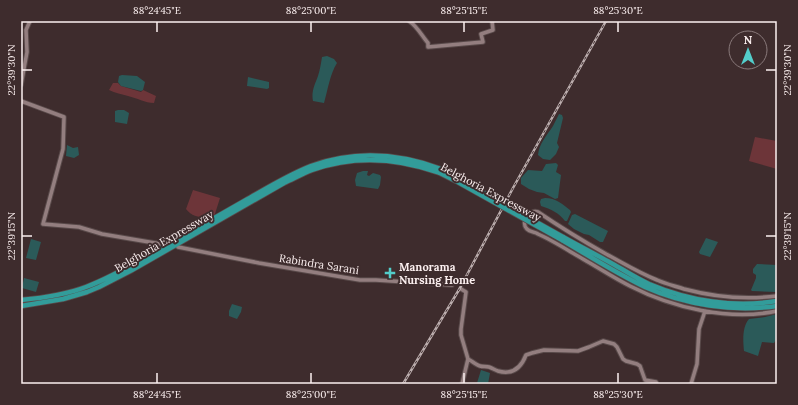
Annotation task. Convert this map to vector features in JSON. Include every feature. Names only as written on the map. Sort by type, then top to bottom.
[{"type":"highway","name":"Belghoria Expressway","points":[[21,300],[50,297],[74,292],[96,283],[132,265],[274,184],[317,164],[352,156],[383,155],[414,160],[440,171],[641,280],[673,293],[724,303],[751,304],[777,301]]},
{"type":"highway","name":"Belghoria Expressway","points":[[21,306],[62,299],[99,287],[132,270],[284,183],[321,167],[352,161],[377,160],[414,165],[440,171]]},
{"type":"highway","name":"Belghoria Expressway","points":[[563,239],[621,274],[674,298],[699,304],[723,307],[754,308],[777,306]]},
{"type":"street","points":[[21,85],[27,52],[26,30],[30,21]]},
{"type":"street","points":[[409,21],[411,21],[428,43],[428,47],[483,42],[481,34],[493,30],[492,21]]},
{"type":"street","points":[[21,101],[64,117],[62,150],[43,224],[79,227],[102,234],[161,244]]},
{"type":"street","points":[[777,296],[739,298],[707,295],[666,284],[627,265],[538,212],[534,211],[527,216],[525,225],[528,230],[545,237],[630,286],[662,300],[676,305],[705,311],[742,314],[760,314],[777,311]]},
{"type":"street","name":"Rabindra Sarani","points":[[178,247],[259,263],[360,280],[452,285]]},
{"type":"street","points":[[461,289],[466,292],[461,335],[468,359],[462,384]]},
{"type":"street","points":[[691,384],[697,364],[699,329],[705,311]]},
{"type":"street","points":[[468,359],[480,366],[487,366],[503,372],[516,369],[520,366],[526,355],[532,353],[544,350],[578,351],[603,340],[615,346],[623,359],[640,366],[645,380],[656,382],[657,384]]},
{"type":"shaded area","points":[[113,83],[118,83],[121,86],[141,92],[143,90],[156,96],[154,103],[109,90]]},
{"type":"shaded area","points":[[755,137],[777,141],[777,169],[749,161]]},
{"type":"shaded area","points":[[193,190],[220,198],[214,217],[198,217],[186,209]]},
{"type":"water","points":[[327,56],[334,59],[337,63],[331,77],[324,103],[313,101],[313,91],[319,74],[322,57]]},
{"type":"water","points":[[119,76],[137,76],[145,82],[143,90],[141,91],[121,86],[118,82]]},
{"type":"water","points":[[248,77],[269,82],[269,88],[247,86]]},
{"type":"water","points":[[124,110],[129,113],[127,124],[115,122],[115,111]]},
{"type":"water","points":[[559,114],[562,115],[563,118],[557,143],[559,147],[556,154],[550,160],[543,159],[538,155],[540,147]]},
{"type":"water","points":[[67,145],[73,148],[78,147],[79,155],[74,158],[66,156]]},
{"type":"water","points":[[556,163],[558,165],[556,172],[561,175],[558,198],[555,199],[544,193],[529,189],[521,184],[521,178],[528,170],[542,171],[546,164]]},
{"type":"water","points":[[368,171],[367,175],[369,176],[373,173],[380,175],[380,185],[378,189],[356,186],[355,180],[357,173]]},
{"type":"water","points":[[545,198],[556,200],[570,210],[571,212],[567,221],[548,208],[541,206],[541,199]]},
{"type":"water","points":[[575,214],[608,231],[603,242],[600,242],[589,235],[574,229],[568,224],[572,215]]},
{"type":"water","points":[[706,238],[718,242],[710,257],[700,254],[699,252]]},
{"type":"water","points":[[31,239],[41,242],[36,260],[26,258]]},
{"type":"water","points":[[757,264],[777,265],[777,292],[751,290],[756,278],[756,275],[753,273],[753,269]]},
{"type":"water","points":[[24,278],[39,282],[36,292],[22,288]]},
{"type":"water","points":[[232,304],[242,307],[237,319],[229,316],[229,311]]},
{"type":"water","points":[[777,314],[777,338],[774,343],[762,342],[758,356],[744,351],[744,330],[749,319]]},
{"type":"water","points":[[481,370],[490,373],[488,384],[477,383]]},
{"type":"railway","points":[[403,384],[460,288],[513,188],[606,21]]},
{"type":"place","name":"Manorama Nursing Home","points":[[390,273]]}]
